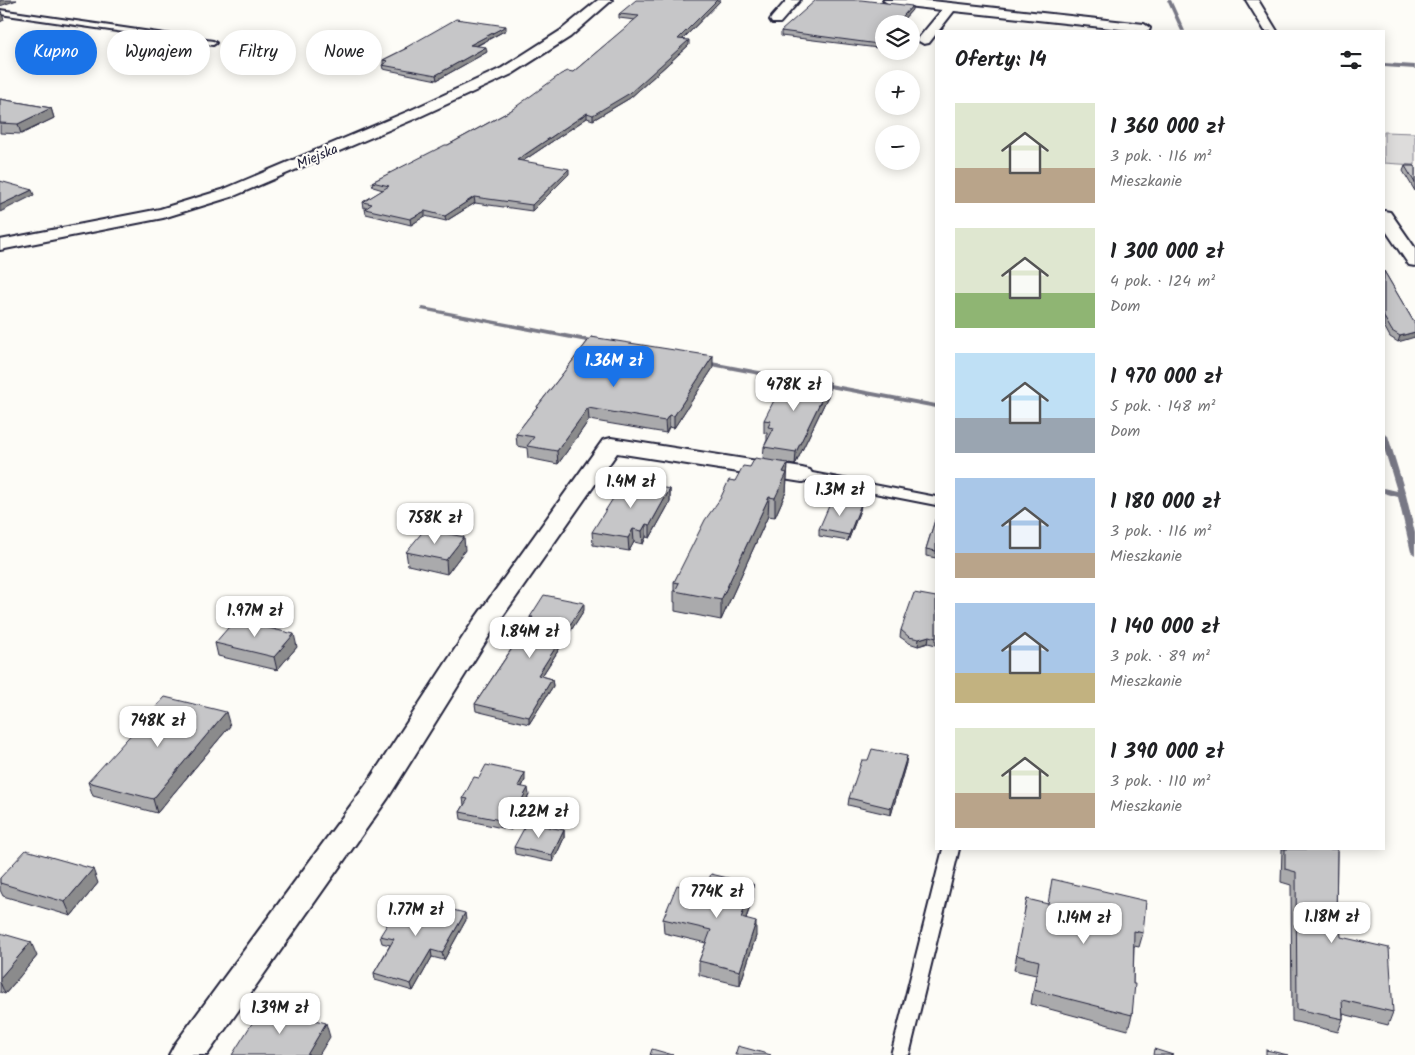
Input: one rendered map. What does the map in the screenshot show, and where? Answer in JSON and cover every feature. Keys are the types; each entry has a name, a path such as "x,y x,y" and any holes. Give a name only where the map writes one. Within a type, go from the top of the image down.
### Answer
{"street":[{"name":"Miejska","path":"0,246 163,213 228,193 422,111 507,71 574,28 606,0"},
{"path":"776,20 794,0"},
{"path":"889,0 1101,28 1144,28"},
{"path":"1252,0 1270,30"},
{"path":"924,40 951,7"},
{"path":"1385,217 1413,258"},
{"path":"187,1055 378,790 483,626 611,445 802,475"}],"lane":[{"path":"0,12 213,43"},
{"path":"802,475 935,501"},
{"path":"900,1055 951,850"}],"shaded area":[{"path":"1385,132 1415,133 1415,165 1385,163"}],"building":[{"path":"636,0 717,0 678,39 689,40 630,93 593,115 587,113 517,160 569,169 532,205 474,197 445,216 425,211 410,219 365,209 372,204 363,202 389,186 372,182 448,145 510,111 561,74 568,71 573,72 639,16 619,14"},
{"path":"816,0 861,0 912,6 904,15 875,15 875,44 781,31"},
{"path":"456,19 506,26 470,45 486,47 436,75 382,65 388,61 383,60 407,48 405,48"},
{"path":"0,99 51,108 18,124 0,123"},
{"path":"1405,166 1415,166 1415,183"},
{"path":"0,181 32,190 0,205"},
{"path":"1385,273 1415,324 1415,332 1400,336 1392,331 1385,319"},
{"path":"591,337 713,356 674,416 669,415 665,421 588,408 557,451 527,446 534,437 516,434"},
{"path":"787,375 830,382 796,452 764,447 774,428 768,427 771,421 764,420"},
{"path":"755,458 788,463 783,472 787,473 775,498 769,497 721,600 675,591 679,583 674,582 705,520 720,499 729,480 735,481 743,466 750,467"},
{"path":"624,481 670,489 650,525 646,524 642,531 633,529 628,538 592,532"},
{"path":"832,499 861,504 849,535 819,529"},
{"path":"935,520 935,551 926,549"},
{"path":"425,529 464,537 446,560 406,552"},
{"path":"914,593 935,597 935,638 929,636 919,639 909,637 901,630"},
{"path":"544,595 584,603 538,675 552,679 529,717 475,704 533,617 530,617"},
{"path":"235,620 294,634 274,657 215,643"},
{"path":"165,697 226,712 153,799 88,782"},
{"path":"872,749 907,756 891,808 849,798 862,760 868,760"},
{"path":"486,765 525,773 518,786 528,788 510,822 460,812 468,799 463,798 474,777 479,778"},
{"path":"527,823 564,830 552,855 514,847"},
{"path":"26,850 93,869 65,902 0,883 0,878"},
{"path":"1285,850 1337,850 1336,923 1340,924 1341,937 1389,948 1393,1012 1342,1000 1343,1019 1297,1009 1296,872 1285,869"},
{"path":"711,874 753,884 741,918 756,922 740,971 699,961 711,930 663,919 677,885 704,892"},
{"path":"1052,879 1146,901 1143,933 1134,931 1133,984 1135,984 1132,1015 1034,990 1039,961 1016,955 1027,899 1048,904"},
{"path":"405,896 423,902 433,898 442,901 445,908 465,913 442,953 431,950 411,984 374,973 394,939 380,936"},
{"path":"0,933 31,942 0,978"},
{"path":"263,1006 326,1023 307,1055 232,1055"},
{"path":"738,1046 771,1055 735,1055"},
{"path":"652,1049 673,1055 650,1055"},
{"path":"1154,1049 1173,1055 1153,1055"},
{"path":"1266,1050 1288,1055 1266,1055"}],"waterway":[{"path":"1169,0 1183,30"},
{"path":"1385,65 1415,67"},
{"path":"423,309 597,342"},
{"path":"701,362 796,380"},
{"path":"819,384 935,406"},
{"path":"1385,439 1402,495"},
{"path":"1385,491 1402,495"},
{"path":"1402,495 1415,552"}]}
